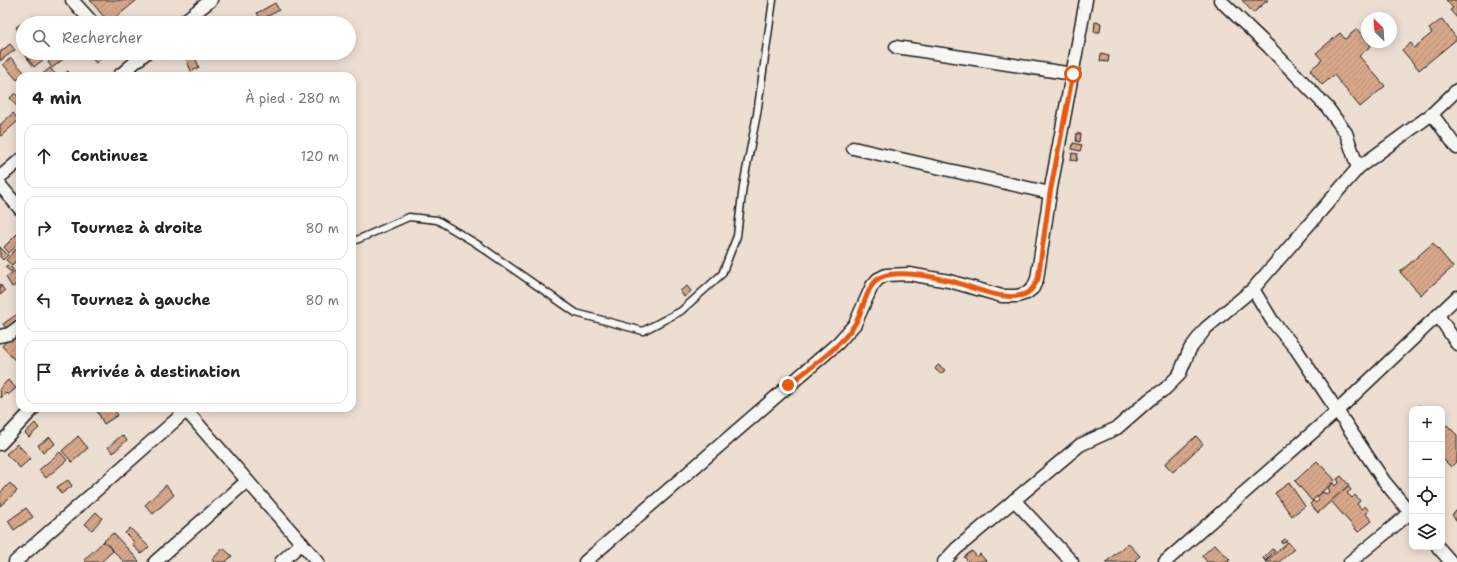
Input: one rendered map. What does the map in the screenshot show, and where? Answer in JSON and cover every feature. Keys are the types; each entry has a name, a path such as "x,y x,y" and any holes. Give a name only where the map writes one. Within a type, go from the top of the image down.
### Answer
{"street":[{"path":"72,0 87,16"},
{"path":"191,16 211,0"},
{"path":"585,562 838,343 855,324 869,290 878,279 886,275 909,274 949,281 1002,296 1017,296 1027,293 1033,288 1038,279 1050,193 1086,0"},
{"path":"1220,0 1269,47 1327,107 1346,133 1358,168"},
{"path":"896,46 1073,74"},
{"path":"124,72 138,60"},
{"path":"944,562 956,548 1080,446 1117,428 1150,399 1165,389 1179,375 1190,349 1206,328 1253,289 1358,168 1432,114 1457,90"},
{"path":"1432,114 1457,148"},
{"path":"854,148 1050,193"},
{"path":"0,177 16,163"},
{"path":"0,185 16,204"},
{"path":"1253,289 1273,322 1296,349 1384,481 1409,512"},
{"path":"1165,562 1338,411 1457,297"},
{"path":"1438,315 1457,344"},
{"path":"0,336 9,334 16,329"},
{"path":"0,444 30,412"},
{"path":"15,562 183,412"},
{"path":"187,412 318,562"},
{"path":"155,562 247,481"},
{"path":"1014,500 1072,562"},
{"path":"1350,562 1409,516"},
{"path":"281,562 302,544"},
{"path":"1441,550 1451,562"}],"lane":[{"path":"356,240 409,217 437,220 477,244 576,313 643,331 681,311 722,274 737,236 743,186 757,114 773,0"}],"building":[{"path":"90,0 137,0 118,16 103,16"},
{"path":"1242,0 1268,0 1253,13"},
{"path":"1446,0 1457,0 1457,18 1450,10 1453,8"},
{"path":"275,3 279,10 268,16 259,16 257,13"},
{"path":"1442,19 1457,39 1419,70 1402,50 1411,43 1414,48 1432,33 1429,29"},
{"path":"1095,22 1101,23 1100,32 1094,32"},
{"path":"1357,29 1361,34 1361,48 1369,48 1359,56 1385,86 1360,107 1334,75 1322,85 1310,70 1322,60 1316,53 1340,33 1345,39"},
{"path":"10,44 15,50 0,61 0,52"},
{"path":"1101,54 1109,56 1108,62 1100,61"},
{"path":"11,58 24,72 16,72 16,79 3,64"},
{"path":"29,60 43,60 34,67"},
{"path":"51,60 62,60 52,68 48,62"},
{"path":"187,60 196,60 199,68 191,71"},
{"path":"50,68 54,72 45,72"},
{"path":"15,93 16,105 10,98"},
{"path":"13,113 16,116 16,123 0,137 0,125"},
{"path":"1077,133 1081,134 1080,142 1076,141"},
{"path":"1073,143 1082,145 1080,151 1072,149"},
{"path":"1072,153 1078,154 1077,161 1071,160"},
{"path":"16,235 16,246 9,253 4,247"},
{"path":"1433,243 1453,267 1421,295 1400,272"},
{"path":"0,247 8,255 3,260 0,257"},
{"path":"16,249 16,261 12,265 6,260"},
{"path":"7,265 13,269 11,272 5,267"},
{"path":"16,270 16,285 12,287 6,277"},
{"path":"0,284 5,291 0,295"},
{"path":"687,286 691,291 684,297 680,291"},
{"path":"16,315 16,326 8,331 3,324"},
{"path":"13,335 16,338 16,362 2,346"},
{"path":"938,365 945,370 941,374 935,369"},
{"path":"8,380 16,388 8,395 6,393 1,398 0,388"},
{"path":"98,412 116,412 118,415 104,424"},
{"path":"35,423 39,428 29,437 25,433"},
{"path":"1447,425 1457,435 1457,461 1451,467 1445,461 1445,427"},
{"path":"122,435 127,440 113,453 108,447"},
{"path":"78,436 88,448 72,462 62,451"},
{"path":"1196,436 1203,444 1173,472 1165,464"},
{"path":"50,437 55,444 43,452 38,445"},
{"path":"17,444 31,458 20,468 6,454"},
{"path":"60,452 67,460 46,478 39,470"},
{"path":"1317,461 1335,480 1312,501 1295,481"},
{"path":"1341,476 1349,485 1318,513 1310,504 1313,501 1316,503 1319,500 1317,497 1323,492 1326,494 1330,491 1328,488 1333,483 1335,486 1339,482 1337,479"},
{"path":"68,480 72,486 61,494 57,487"},
{"path":"10,483 17,491 0,506 0,493"},
{"path":"1289,483 1305,506 1292,516 1275,493"},
{"path":"166,485 174,495 153,514 145,505"},
{"path":"1348,486 1351,490 1347,493 1352,498 1355,495 1360,501 1357,504 1361,509 1365,506 1369,511 1366,514 1372,521 1358,532 1331,501"},
{"path":"26,508 33,517 14,530 8,521"},
{"path":"1457,510 1457,521 1452,515"},
{"path":"96,512 102,518 92,530 85,524"},
{"path":"130,528 149,547 141,554 132,544 134,542 125,533"},
{"path":"113,533 139,561 138,562 124,562 104,541"},
{"path":"1285,539 1287,541 1282,544 1281,542"},
{"path":"104,541 113,551 101,562 86,562 84,560"},
{"path":"1288,542 1294,549 1279,562 1265,562"},
{"path":"1128,543 1140,556 1135,560 1137,562 1106,562"},
{"path":"1215,544 1230,560 1228,562 1207,562 1202,556"},
{"path":"223,548 232,556 226,562 214,562 212,560"},
{"path":"1272,549 1275,551 1265,561 1263,558"},
{"path":"972,551 977,557 980,554 986,561 969,562 964,557"}],"route":[{"path":"788,385 815,364 838,343 855,324 872,286 878,279 886,275 909,274 949,281 1002,296 1017,296 1027,293 1033,288 1038,279 1050,193 1073,74"}]}
